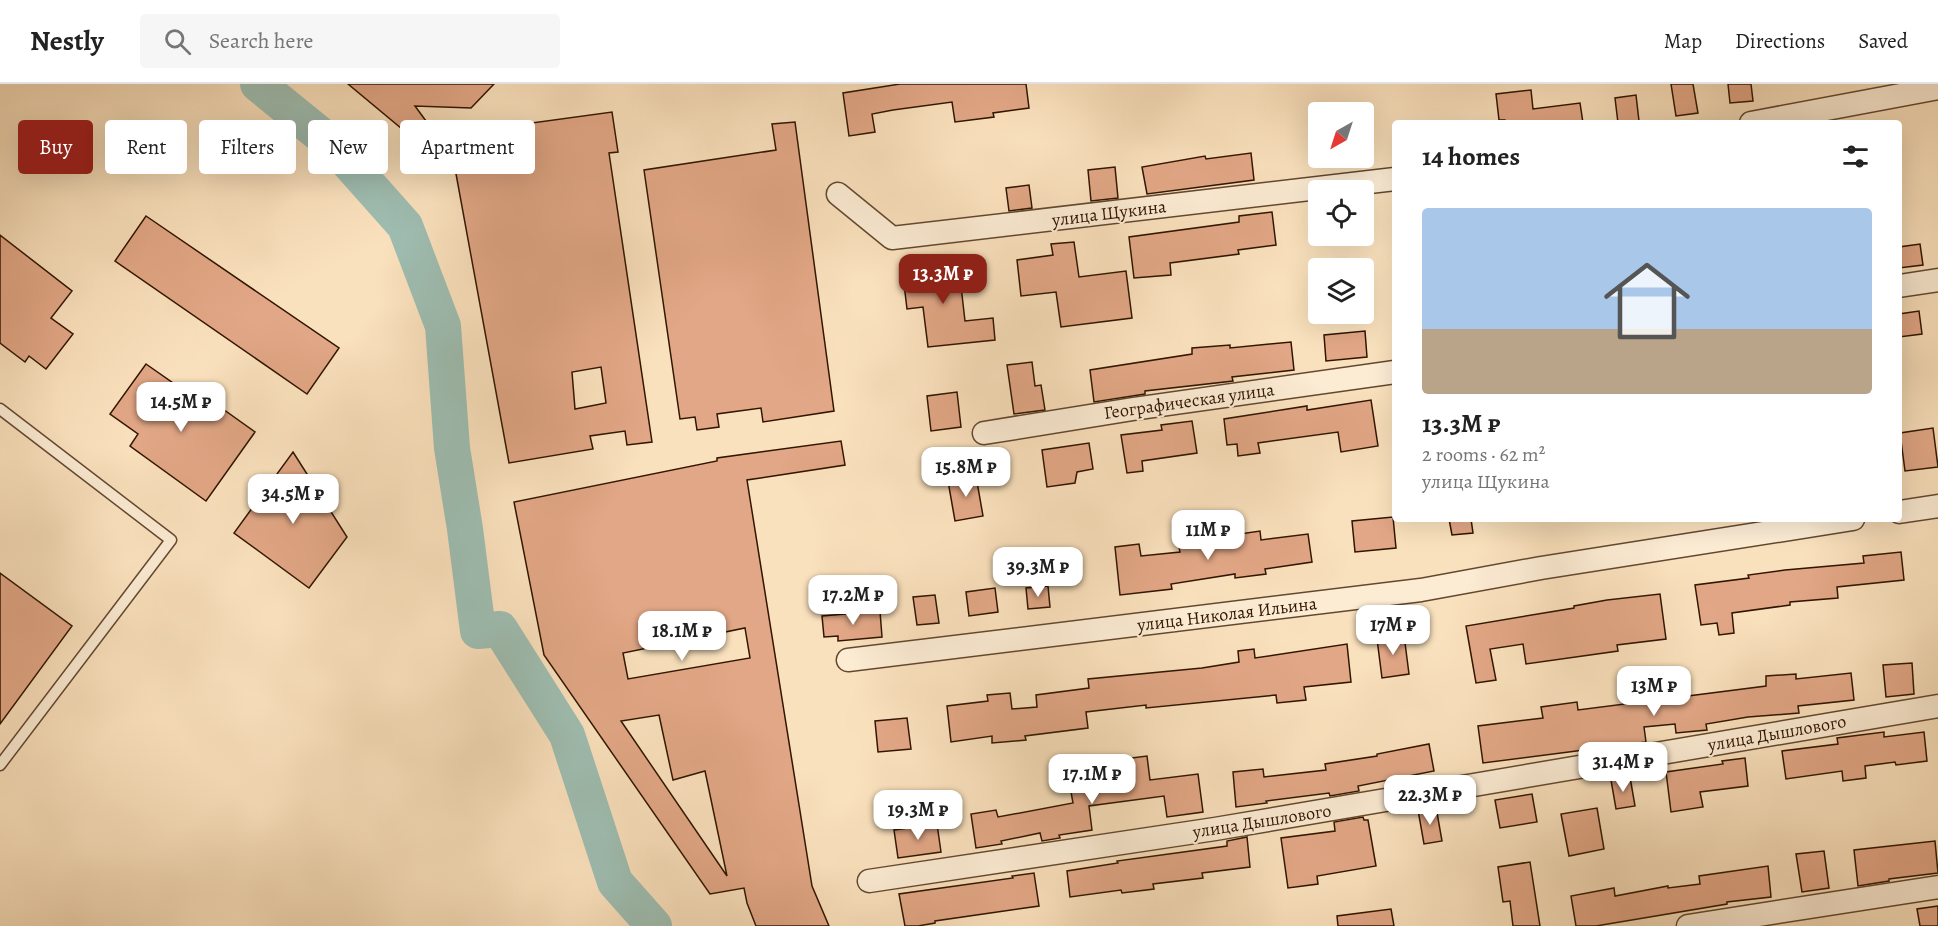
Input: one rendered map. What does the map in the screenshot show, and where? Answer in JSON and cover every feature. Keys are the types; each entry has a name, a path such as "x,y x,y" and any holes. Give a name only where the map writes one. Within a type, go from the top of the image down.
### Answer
{"street":[{"path":"1767,120 1938,88"},
{"name":"улица Щукина","path":"838,194 892,238 1392,179"},
{"path":"1902,286 1938,280"},
{"name":"Географическая улица","path":"984,433 1133,409 1392,372"},
{"path":"1902,512 1938,506"},
{"name":"улица Николая Ильина","path":"848,660 1421,590 1541,568 1834,522"},
{"name":"улица Дышлового","path":"869,881 1215,829 1938,706"},
{"path":"1688,926 1938,887"}],"lane":[{"path":"0,410 171,540 0,765"}],"building":[{"path":"348,84 494,84 471,108 415,106 425,120 400,120 400,127"},
{"path":"900,84 1026,84 1029,108 993,113 994,117 955,122 952,102 893,110 872,114 875,132 849,136 843,93"},
{"path":"1671,84 1693,84 1698,113 1676,116"},
{"path":"1728,84 1751,84 1753,101 1730,103"},
{"path":"1531,90 1533,109 1580,103 1583,120 1499,120 1496,94"},
{"path":"1636,95 1639,120 1618,120 1615,98"},
{"path":"612,112 618,152 609,153 652,442 627,445 625,431 590,436 593,449 509,463 456,174 535,174 535,123","holes":["601,367 606,403 575,409 572,372"]},
{"path":"795,122 834,411 763,422 761,408 717,414 719,427 697,430 695,417 680,419 644,170 776,150 772,124"},
{"path":"1251,153 1254,180 1147,194 1142,167 1205,156 1206,159"},
{"path":"1115,167 1118,198 1091,201 1088,170"},
{"path":"1029,185 1032,208 1009,211 1006,188"},
{"path":"1272,212 1276,245 1238,250 1239,254 1170,263 1171,275 1134,278 1129,237 1239,222 1239,216"},
{"path":"146,216 339,348 307,394 115,261"},
{"path":"0,235 72,291 51,318 73,334 46,369 29,356 25,362 0,343"},
{"path":"1074,242 1079,277 1126,271 1132,318 1061,327 1056,292 1021,296 1017,260 1053,255 1051,244"},
{"path":"1920,244 1923,265 1902,268 1902,247"},
{"path":"958,260 965,321 993,318 995,340 928,347 923,307 907,309 902,267"},
{"path":"1919,311 1922,334 1902,337 1902,314"},
{"path":"1365,331 1367,357 1326,361 1324,335"},
{"path":"1291,342 1294,370 1232,377 1233,381 1145,391 1145,394 1094,402 1090,370 1192,354 1192,348 1230,345 1230,348"},
{"path":"1032,362 1035,386 1041,385 1045,410 1014,414 1007,365"},
{"path":"146,364 173,383 174,394 197,410 206,397 255,432 206,501 130,446 138,434 110,414"},
{"path":"957,392 961,427 931,431 927,396"},
{"path":"1371,400 1378,446 1341,452 1338,432 1258,443 1260,453 1238,456 1237,444 1227,445 1224,419 1307,406 1307,410"},
{"path":"1192,421 1197,453 1142,461 1143,471 1127,473 1121,435 1162,430 1161,425"},
{"path":"1933,428 1938,467 1905,471 1902,433"},
{"path":"841,441 845,465 747,480 812,886 829,926 756,926 744,888 710,894 544,655 514,502 717,461 717,458","holes":["745,628 750,658 628,679 623,653","659,715 673,780 705,771 727,876 621,721"]},
{"path":"1089,443 1093,469 1077,472 1075,483 1047,487 1042,450"},
{"path":"293,452 347,537 309,588 234,533"},
{"path":"976,476 983,516 955,521 948,481"},
{"path":"1392,517 1396,548 1355,552 1352,521"},
{"path":"1450,522 1471,522 1473,533 1452,535"},
{"path":"1260,531 1261,540 1308,534 1312,562 1265,569 1266,574 1235,578 1235,574 1171,584 1172,589 1120,595 1115,547 1139,544 1141,556 1180,552 1178,543"},
{"path":"1901,552 1904,580 1837,587 1838,598 1790,602 1790,605 1732,613 1734,633 1719,635 1717,623 1701,625 1695,585 1749,578 1748,575 1785,570 1864,563 1863,556"},
{"path":"0,573 72,626 0,724"},
{"path":"1048,586 1050,607 1028,609 1026,588"},
{"path":"995,588 998,612 969,616 966,592"},
{"path":"1660,594 1666,639 1617,645 1618,651 1526,664 1523,644 1490,649 1496,680 1476,683 1466,626 1574,608 1574,606 1607,600"},
{"path":"935,595 939,623 917,625 913,597"},
{"path":"880,611 882,637 838,641 838,636 824,637 822,616"},
{"path":"1404,635 1409,674 1382,678 1377,639"},
{"path":"1347,644 1351,682 1304,687 1306,700 1277,703 1276,695 1086,712 1088,728 1025,736 1026,740 992,743 992,736 951,742 947,706 988,701 987,695 1010,693 1012,709 1037,707 1036,695 1089,688 1088,679 1202,668 1239,662 1238,651 1254,649 1255,658"},
{"path":"1912,663 1914,694 1886,697 1883,665"},
{"path":"1851,673 1854,700 1798,706 1799,713 1748,717 1706,724 1707,730 1676,733 1675,724 1644,727 1646,742 1483,763 1478,726 1543,718 1541,707 1577,702 1578,710 1766,686 1766,676 1796,674 1796,679"},
{"path":"907,718 911,749 878,752 875,721"},
{"path":"1884,732 1884,737 1924,732 1927,761 1865,766 1866,778 1843,781 1842,771 1786,779 1782,751 1838,744 1837,738"},
{"path":"1429,744 1434,771 1358,786 1359,791 1330,796 1329,793 1266,801 1267,803 1236,807 1233,772 1263,769 1264,777 1326,770 1325,764 1377,756 1377,754"},
{"path":"1147,756 1150,780 1198,774 1203,812 1167,817 1164,796 1089,806 1092,830 1059,835 1060,838 1042,841 1040,833 1001,841 1002,844 976,848 971,814 996,810 998,817 1073,803 1071,792 1111,786 1108,761"},
{"path":"1745,758 1748,786 1700,792 1703,807 1671,812 1666,772 1723,764 1722,761"},
{"path":"1630,777 1635,806 1616,809 1611,780"},
{"path":"1532,794 1537,822 1500,828 1495,800"},
{"path":"1436,807 1442,841 1424,844 1418,810"},
{"path":"1597,808 1604,849 1569,856 1561,814"},
{"path":"1363,817 1364,820 1368,820 1376,866 1317,876 1318,884 1288,888 1281,838 1335,831 1334,822"},
{"path":"937,824 941,852 898,858 894,830"},
{"path":"1247,837 1250,867 1202,873 1203,878 1153,884 1154,889 1122,893 1121,890 1070,897 1067,871 1118,863 1117,861 1227,846 1227,841"},
{"path":"1935,841 1938,873 1889,879 1889,881 1858,886 1854,850"},
{"path":"1824,851 1829,888 1802,892 1796,854"},
{"path":"1530,862 1540,926 1513,926 1510,901 1503,902 1498,867"},
{"path":"1768,866 1771,897 1727,902 1727,904 1596,926 1576,926 1571,896 1614,888 1615,896 1668,886 1668,888 1700,884 1699,876"},
{"path":"1034,873 1039,906 935,921 935,923 918,926 905,926 899,894"},
{"path":"1938,906 1938,926 1920,926 1917,909"},
{"path":"1391,909 1394,926 1338,926 1337,916"}],"waterway":[{"path":"258,84 333,145 405,226 443,326 452,448 478,631 500,629 567,735 615,882 654,926"}]}
